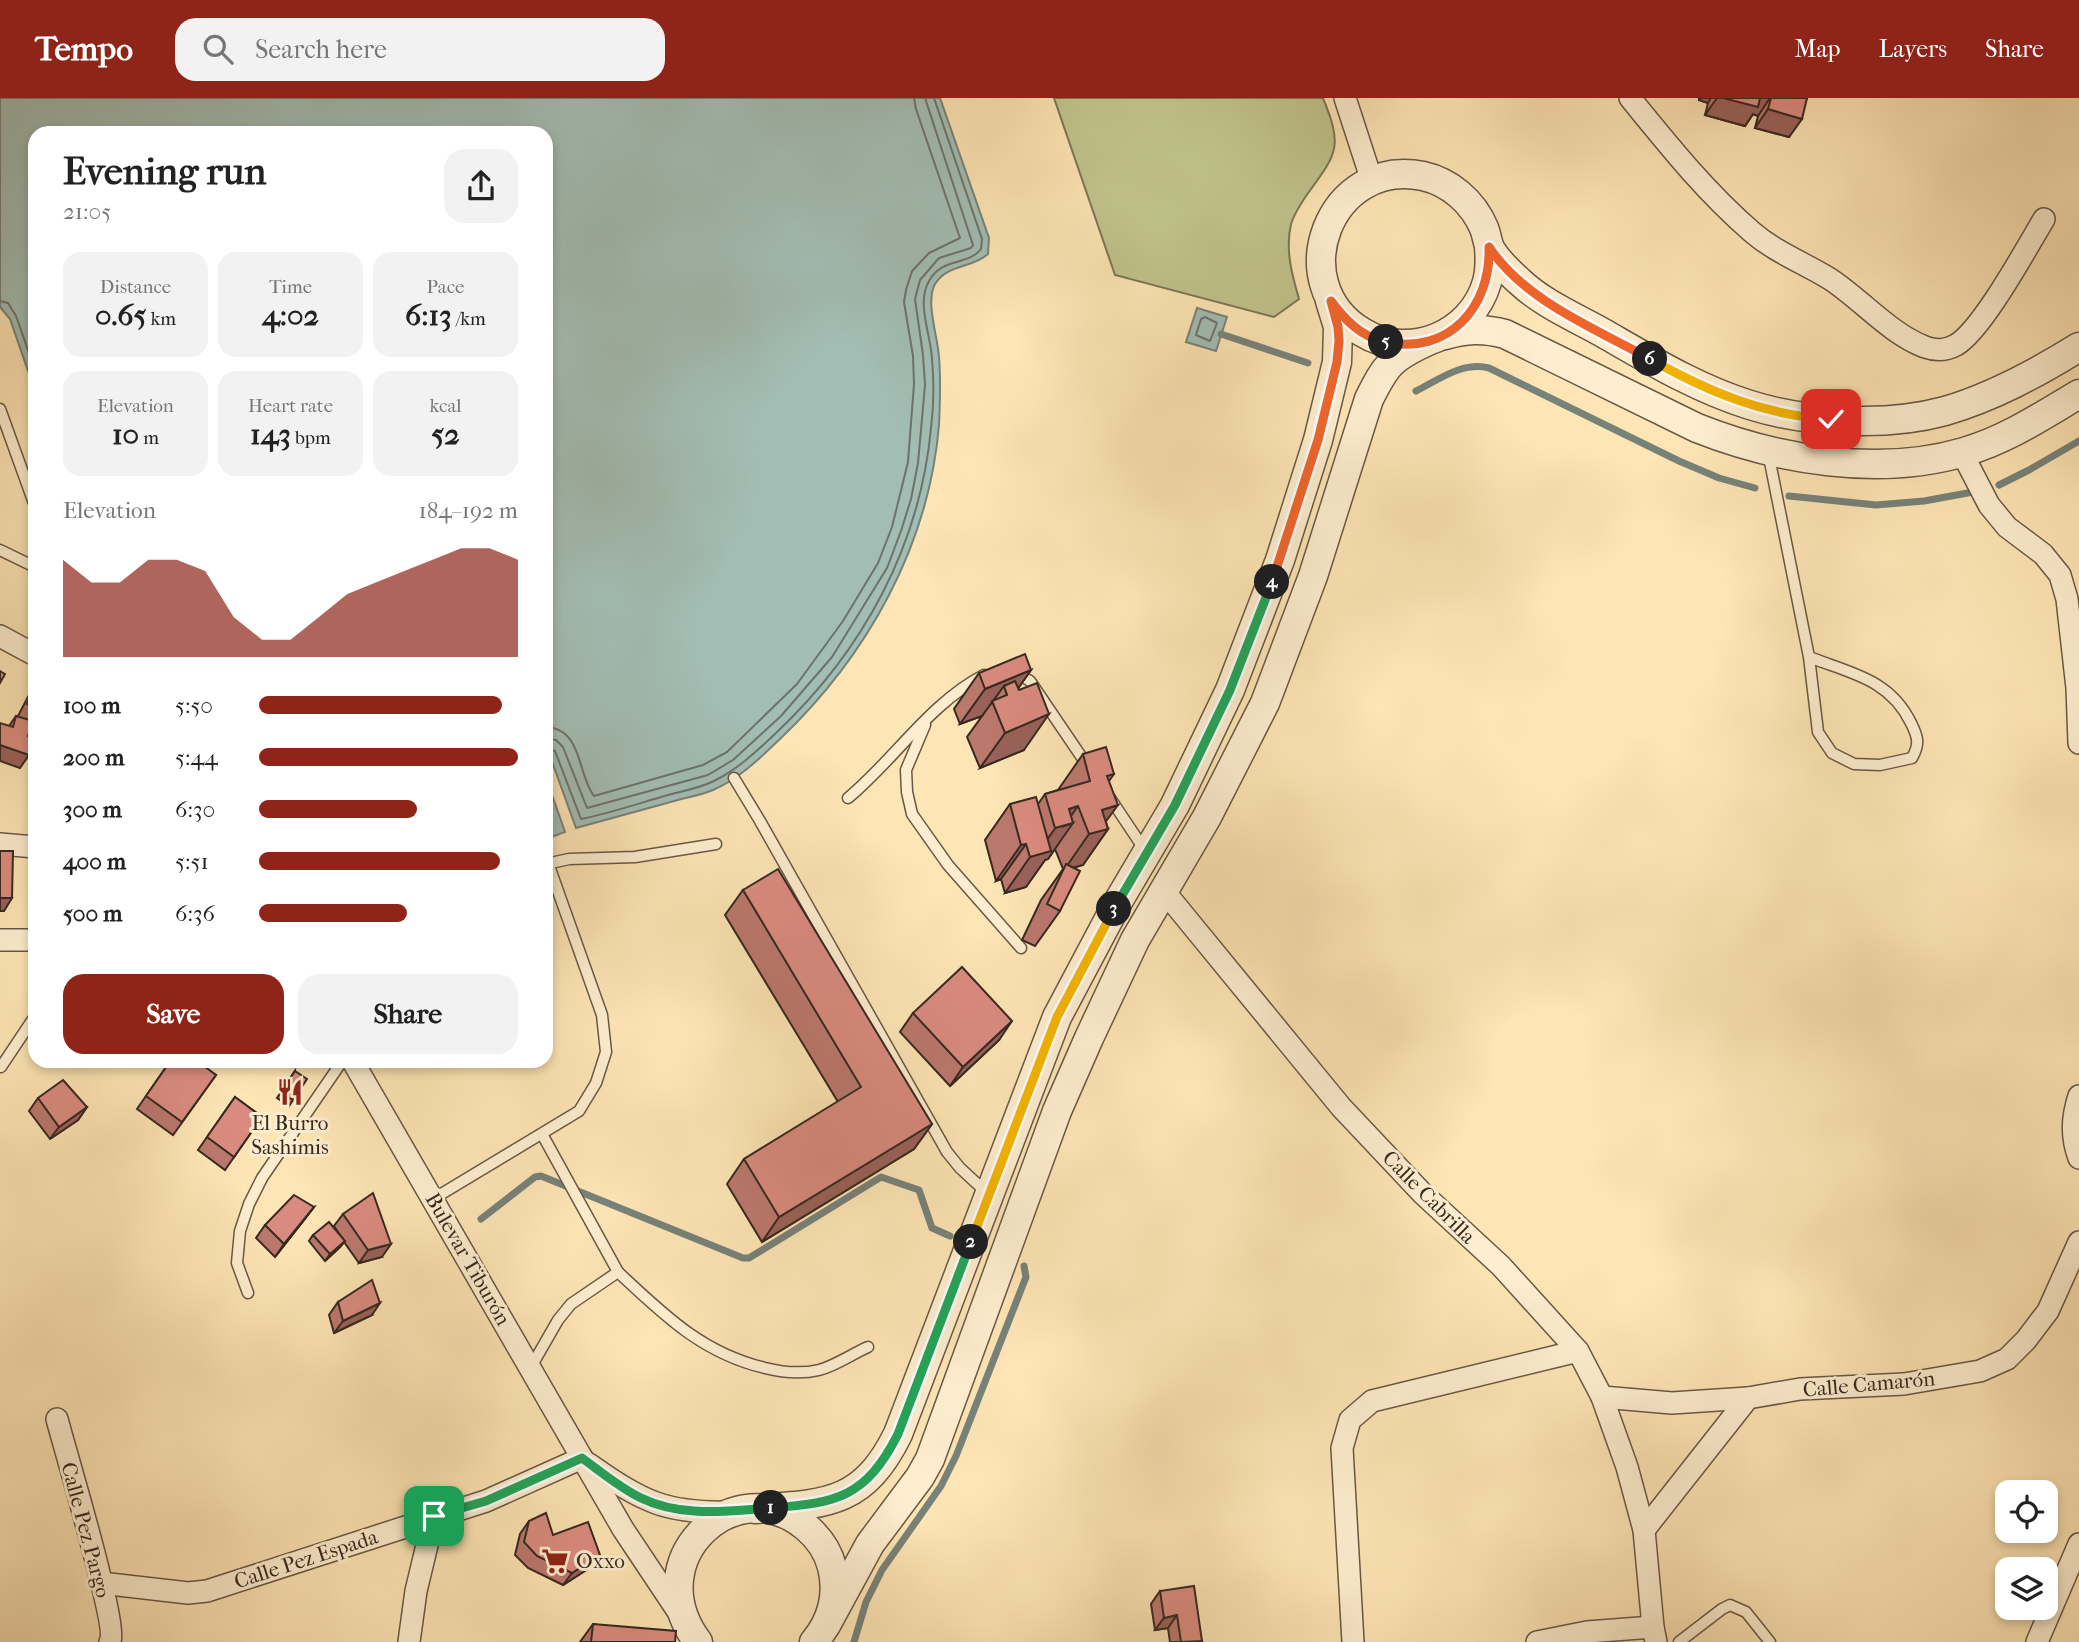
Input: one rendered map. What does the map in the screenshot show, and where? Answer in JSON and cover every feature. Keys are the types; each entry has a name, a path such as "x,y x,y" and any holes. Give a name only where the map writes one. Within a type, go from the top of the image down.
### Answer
{"street":[{"path":"1345,98 1372,181"},
{"path":"1630,98 1694,177 1754,234 1830,279 1899,333 1938,351 1955,346 1974,331 2044,219"},
{"path":"692,1632 678,1592 682,1562 689,1547 704,1530 723,1516 746,1510 832,1500 858,1488 884,1461 898,1434 1057,1017 1113,910 1175,805 1230,690 1280,560 1318,440 1337,362 1338,327 1321,271 1320,255 1325,232 1335,210 1346,198 1372,181 1405,174 1439,181 1467,201 1481,222 1489,247 1488,273 1480,299 1458,326 1399,354 1382,373 1369,399 1313,576 1265,703 1207,817 1135,940 1089,1038 1058,1111 930,1459 870,1544 820,1634"},
{"path":"1489,247 1510,272 1534,294 1684,378 1748,405 1807,418 1861,422 1942,411 2011,385 2079,347"},
{"path":"1331,301 1351,325 1378,340 1402,344 1472,329 1505,334 1697,428 1768,452 1796,458 1865,463 1916,460 1962,453 2004,437 2079,394"},
{"path":"1962,453 1989,505 2007,527 2043,554 2060,575 2070,624 2077,688 2079,743"},
{"path":"0,636 28,651"},
{"path":"0,844 28,846"},
{"name":"Calle Cabrilla","path":"1164,891 1341,1107 1423,1194 1501,1266 1578,1351 1602,1397 1627,1466 1644,1530 1655,1634"},
{"path":"0,940 28,940"},
{"name":"Bulevar Tiburón","path":"357,1068 623,1529 692,1632"},
{"path":"2079,1096 2072,1120 2074,1144 2079,1158"},
{"name":"Calle Camarón","path":"1602,1397 1672,1403 1748,1398 1800,1389 1904,1384 1980,1371 2007,1359 2026,1340 2048,1311 2079,1242"},
{"path":"1353,1642 1342,1448 1350,1420 1372,1401 1578,1351"},
{"path":"1644,1530 1748,1398"},
{"name":"Calle Pez Pargo","path":"57,1419 101,1583 112,1633 110,1642"},
{"name":"Bulevar Tiburón","path":"582,1458 617,1485 643,1500 693,1512 746,1510"},
{"name":"Calle Pez Espada","path":"101,1583 188,1593 207,1591 486,1501 582,1458"},
{"path":"746,1510 767,1510 791,1517 820,1541 831,1564 835,1588 831,1614 820,1634"},
{"path":"409,1642 416,1591 434,1516"},
{"path":"2037,1642 2079,1544"},
{"path":"1537,1642 1587,1632 1655,1634"}],"lane":[{"path":"0,409 28,487"},
{"path":"1768,452 1809,657 1818,732 1832,753 1854,764 1880,765 1912,758 1917,749 1918,738 1906,713 1893,695 1877,683 1809,657"},
{"path":"0,550 28,564"},
{"path":"848,798 947,700 982,676 999,670 1012,670 1030,681 1093,773"},
{"path":"928,720 906,770 912,814 948,865 1021,948"},
{"path":"734,778 947,1152 960,1168 989,1194"},
{"path":"1100,785 1148,854"},
{"path":"553,863 569,859 635,857 716,844"},
{"path":"433,1199 579,1111 596,1083 606,1052 602,1016 553,881"},
{"path":"1,1067 28,1026"},
{"path":"248,1293 237,1263 240,1231 248,1204 262,1178 338,1068"},
{"path":"542,1135 618,1272 670,1320 707,1347 742,1363 782,1372 819,1370 868,1347"},
{"path":"531,1367 558,1320 571,1304 618,1272"},
{"path":"1679,1642 1722,1608 1730,1605 1746,1612 1770,1642"}],"green space":[{"path":"1054,98 1323,98 1333,129 1334,150 1295,213 1289,234 1290,262 1299,299 1274,317 1115,275"}],"water":[{"path":"0,98 940,98 989,238 988,254 946,273 932,291 940,383 939,425 933,470 907,556 866,635 811,707 749,768 732,780 702,794 576,828 553,764 553,126 28,126 28,371 10,319 0,307"},
{"path":"1197,308 1227,317 1216,351 1186,342"},
{"path":"553,798 565,832 553,836"}],"building":[{"path":"1723,98 1760,98 1758,107"},
{"path":"1771,98 1807,98 1802,119 1768,109"},
{"path":"1025,654 1031,670 985,689 979,673"},
{"path":"1015,681 1019,690 1037,683 1049,714 1005,733 992,701 1007,695 1004,686"},
{"path":"16,716 28,720 28,755 0,745 0,723 13,727"},
{"path":"1106,747 1114,774 1107,776 1118,805 1102,810 1108,829 1089,834 1078,806 1069,809 1073,823 1055,828 1045,794 1090,781 1083,754"},
{"path":"1036,797 1051,851 1030,857 1026,844 1021,845 1010,804"},
{"path":"0,851 13,851 12,898 0,898"},
{"path":"1066,864 1080,871 1060,911 1047,904"},
{"path":"778,869 932,1124 779,1217 744,1159 861,1087 743,890"},
{"path":"962,967 1012,1021 963,1067 913,1013"},
{"path":"165,1068 207,1068 216,1075 182,1122 146,1096"},
{"name":"El Burro Sashimis","path":"295,1071 307,1079 293,1100 281,1092"},
{"path":"63,1080 87,1107 59,1127 38,1098"},
{"path":"235,1097 262,1117 234,1157 207,1137"},
{"path":"373,1193 391,1244 368,1250 343,1214"},
{"path":"294,1195 314,1207 284,1244 265,1225"},
{"path":"329,1222 345,1241 330,1254 313,1235"},
{"path":"372,1280 380,1303 343,1321 338,1302"},
{"path":"546,1513 553,1535 588,1522 600,1555 572,1573 537,1556 524,1542 529,1521"},
{"path":"1194,1586 1202,1641 1181,1642 1177,1615 1164,1618 1160,1591"},
{"path":"593,1624 676,1631 675,1642 591,1642"}],"waterway":[{"path":"1221,334 1308,363"},
{"path":"1416,391 1460,369 1489,368 1679,461 1719,478 1755,488"},
{"path":"1999,485 2079,441"},
{"path":"1789,496 1876,505 1924,501 1973,492"},
{"path":"481,1219 535,1177 541,1176 743,1258 749,1258 881,1177 919,1190 932,1228 950,1236"},
{"path":"854,1642 866,1602 882,1570 941,1486 956,1456 1026,1277 1024,1266"}],"place":[{"name":"El Burro Sashimis","path":"290,1092"},
{"name":"Oxxo","path":"555,1561"}],"route":[{"path":"434,1516 486,1501 582,1458 617,1485 643,1500 701,1513 803,1505 832,1500 858,1488 884,1461 898,1434 1057,1017 1119,900 1175,805 1230,690 1280,560 1318,440 1337,362 1339,341 1331,301 1340,314 1364,334 1394,344 1426,342 1458,326 1480,299 1490,265 1489,247 1510,272 1534,294 1684,378 1748,405 1773,412 1831,419"}]}
